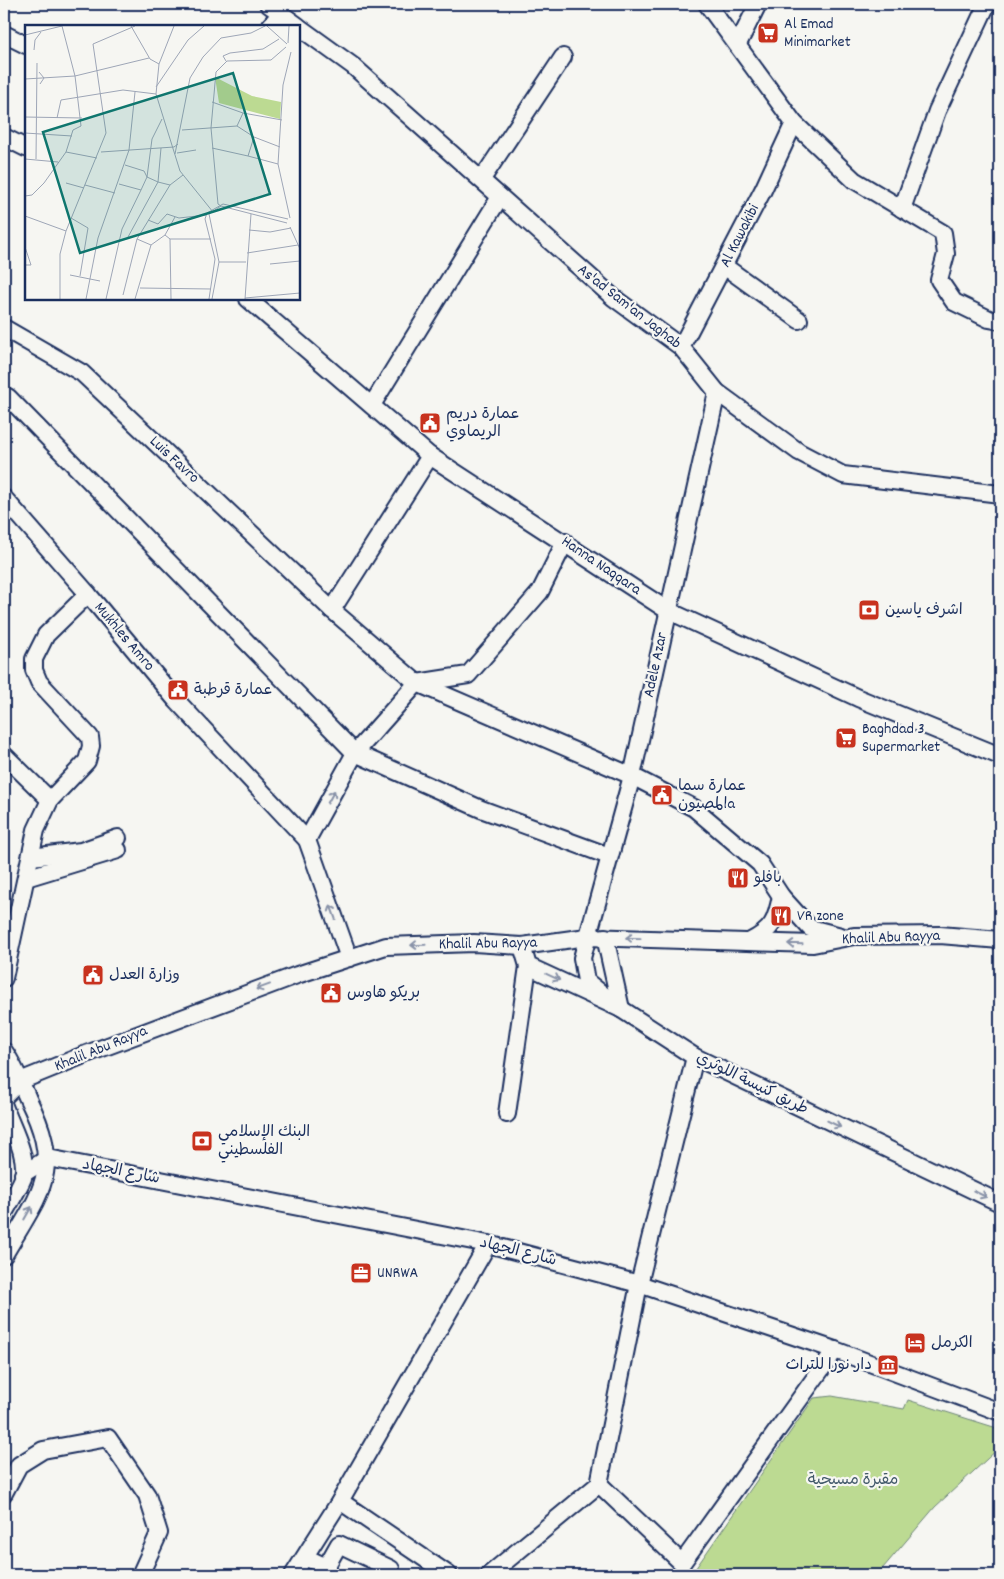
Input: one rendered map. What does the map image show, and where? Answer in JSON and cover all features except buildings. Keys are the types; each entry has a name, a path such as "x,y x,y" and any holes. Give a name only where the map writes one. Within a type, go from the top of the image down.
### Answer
{"street":[{"path":"707,4 794,123 854,180 943,233 946,254 939,280 954,302 989,319 1000,320"},
{"path":"738,44 758,4"},
{"path":"902,208 937,111 987,4"},
{"name":"As'ad Sam'an Jaghab","path":"273,15 294,25"},
{"name":"As'ad Sam'an Jaghab","path":"300,28 353,66 614,298 681,347 717,392 799,452 843,475 1000,494"},
{"path":"4,34 25,44"},
{"path":"482,179 563,57"},
{"name":"Al Kawakibi","path":"681,347 763,190 794,123"},
{"path":"4,137 25,148"},
{"path":"372,405 500,197"},
{"path":"724,266 799,320"},
{"name":"Hanna Naqqara","path":"249,300 430,456 668,610 858,698 1000,756"},
{"name":"Luis Favro","path":"4,328 82,373 332,610 417,683 632,776 694,808 760,864 781,896 810,928 846,938"},
{"name":"Adele Azar","path":"621,1009 586,981 582,958 632,776 717,392"},
{"path":"8,397 355,753 481,809 609,856"},
{"path":"332,610 430,456"},
{"name":"Mukhles Amro","path":"4,498 88,594 176,700 307,840"},
{"path":"349,958 307,840 355,753 417,683 468,675 540,592 565,542"},
{"path":"4,978 36,830 50,800 87,761 91,746 90,737 39,682 34,670 34,659 46,635 88,594"},
{"path":"4,755 50,800"},
{"path":"26,878 118,844 31,857"},
{"path":"748,942 765,934 776,919 781,896"},
{"name":"Khalil Abu Rayya","path":"4,1096 20,1082 206,1008 386,946 474,943 522,946 587,937 813,944 846,938 940,936 1000,940"},
{"path":"604,937 621,1009"},
{"path":"507,1114 528,966 522,946"},
{"name":"طريق كنيسة اللوثري","path":"528,966 621,1009 695,1057 1000,1203"},
{"path":"4,1050 40,1123 48,1158 38,1195 4,1255"},
{"path":"489,1575 599,1484 638,1284 695,1057"},
{"path":"4,1106 22,1154 23,1174 17,1191 4,1213"},
{"path":"23,1174 48,1158"},
{"name":"شارع الجهاد","path":"48,1158 488,1244 638,1284 835,1350 1000,1412"},
{"path":"293,1575 340,1501 488,1244"},
{"path":"599,1484 678,1569 835,1350"},
{"path":"4,1493 19,1465 43,1450 108,1438 146,1495 159,1533 140,1575"},
{"path":"340,1501 449,1575"},
{"path":"305,1556 326,1567 339,1544 391,1569 387,1575"}],"green space":[{"name":"مقبرة مسيحية","path":"832,1396 904,1409 908,1400 1000,1429 1000,1447 935,1507 877,1575 691,1575 814,1398"}],"place":[{"name":"Al Emad Minimarket","path":"768,33"},
{"name":"عمارة دريم الريماوي","path":"430,423"},
{"name":"اشرف ياسين","path":"869,610"},
{"name":"عمارة قرطبة","path":"178,690"},
{"name":"Baghdad 3 Supermarket","path":"846,738"},
{"name":"عمارة سما المصيونa","path":"662,795"},
{"name":"بافلو","path":"738,878"},
{"name":"VR zone","path":"781,916"},
{"name":"وزارة العدل","path":"93,975"},
{"name":"بريكو هاوس","path":"331,993"},
{"name":"البنك الإسلامي الفلسطيني","path":"202,1141"},
{"name":"UNRWA","path":"361,1273"},
{"name":"الكرمل","path":"915,1343"},
{"name":"دار نورا للتراث","path":"888,1365"}]}
